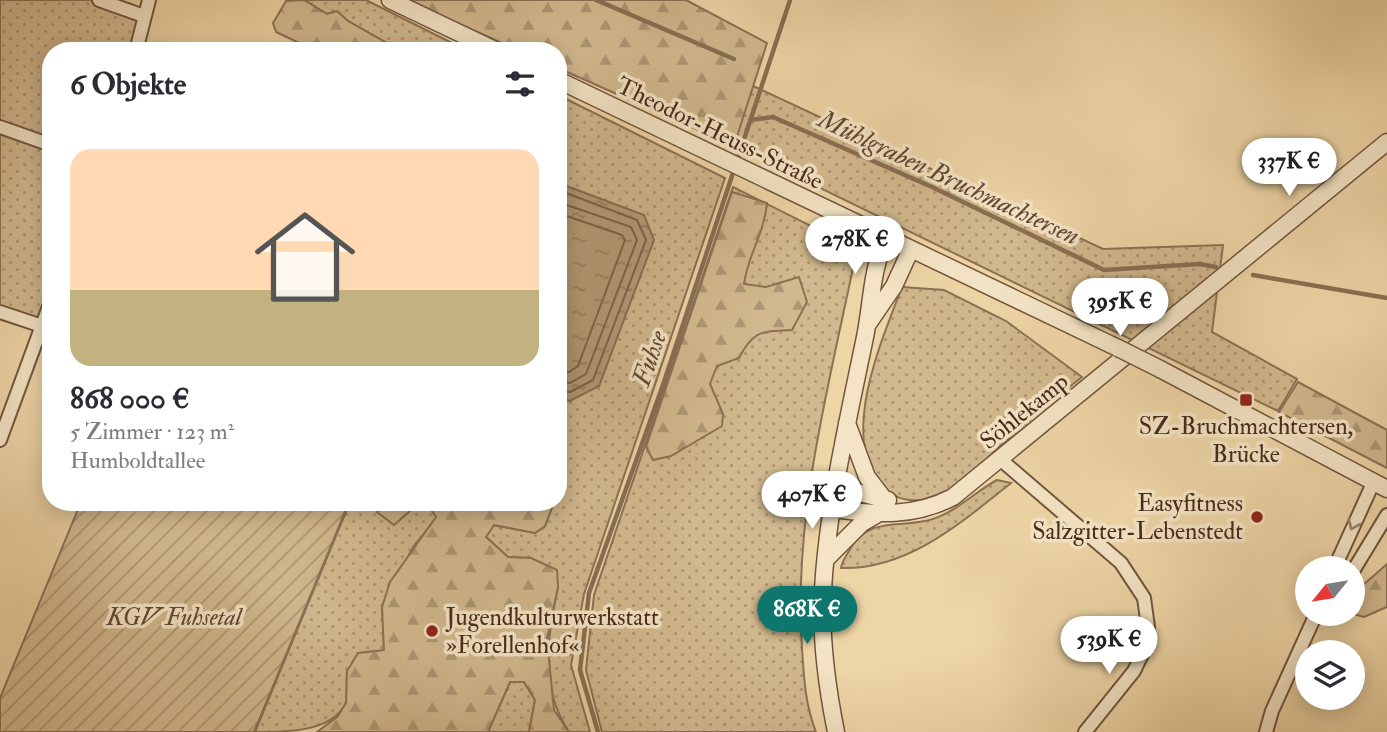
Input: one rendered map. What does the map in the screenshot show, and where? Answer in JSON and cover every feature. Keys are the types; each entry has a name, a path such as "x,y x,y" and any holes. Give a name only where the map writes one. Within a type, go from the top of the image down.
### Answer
{"street":[{"path":"99,0 144,16"},
{"path":"138,42 149,0"},
{"path":"390,0 478,42"},
{"name":"Theodor-Heuss-Straße","path":"567,84 910,251 1118,348 1380,485"},
{"path":"0,127 42,142"},
{"name":"Söhlekamp","path":"834,509 876,515 908,512 931,508 953,497 1387,142"},
{"path":"836,732 822,590 836,487 868,324 875,269 886,239"},
{"path":"868,324 894,286 910,251"},
{"path":"0,312 41,326 0,440"},
{"path":"847,423 867,477 884,499"},
{"path":"1000,459 1121,563 1144,598 1148,627 1145,648 1134,671 1086,732"},
{"path":"1341,556 1380,485"},
{"path":"836,487 884,499 908,512"},
{"path":"1362,556 1387,514"},
{"path":"827,558 862,523 876,515"},
{"path":"1266,732 1272,711 1311,626"},
{"path":"1307,636 1314,626"}],"green space":[{"path":"0,0 99,0 144,16 138,42 42,42 42,326 0,312"},
{"path":"304,0 366,0 450,42 385,42 348,21 337,11 327,14"},
{"path":"304,0 327,14 337,11 348,21 385,42 297,42 276,32 273,23 286,1"},
{"path":"406,0 686,0 767,43 734,146 567,72 567,42 500,42"},
{"path":"751,85 1103,249 1223,245 1212,332 1297,379 1278,411 734,146"},
{"path":"567,99 725,178 584,594 571,665 590,732 569,732 559,715 549,680 549,643 558,587 531,558 508,557 486,537 494,525 535,533 545,526 551,511 567,511 567,400 570,401"},
{"path":"733,187 839,240 853,268 814,457 803,552 803,670 807,701 816,732 602,732 586,670 594,595"},
{"path":"732,192 767,203 763,225 744,284 766,287 799,277 807,302 792,330 760,334 749,342 739,358 717,366 710,384 723,414 722,426 671,456 653,460 646,447"},
{"path":"902,287 944,290 1006,321 1082,377 963,480 947,492 919,500 899,498 888,491 872,471 865,448 863,421 867,392"},
{"path":"1298,382 1387,430 1387,468 1279,412"},
{"path":"997,480 1011,483 933,541 889,561 866,567 841,568 850,549 867,531 887,525 933,519"},
{"name":"KGV Fuhsetal","path":"77,511 345,511 254,732 0,732 0,698"},
{"path":"346,511 379,511 394,525 410,511 433,511 437,517 413,547 382,607 384,650 347,671 346,701 338,714 329,721 306,729 255,732"},
{"path":"378,511 410,511 394,525"},
{"path":"432,511 551,511 545,526 535,533 494,525 486,537 508,557 531,558 557,570 558,587 547,639 554,710 569,732 529,732 535,700 524,682 510,682 488,732 317,732 337,717 346,703 347,671 358,653 384,650 382,607 390,582 436,517"},
{"path":"1387,564 1387,607 1365,617 1365,583"},
{"path":"510,682 524,682 535,700 529,732 488,732"}],"water":[{"path":"567,186 644,215 654,240 599,386 570,401 567,400"}],"waterway":[{"path":"596,0 734,59"},
{"name":"Fuhse","path":"598,732 580,670 589,593 664,382 790,0"},
{"name":"Mühlgraben Bruchmachtersen","path":"750,120 773,117 932,187 1104,270 1200,264 1216,267"},
{"name":"Mühlgraben Bruchmachtersen","path":"1253,275 1387,298"}],"place":[{"name":"SZ-Bruchmachtersen, Brücke","path":"1246,400"},
{"name":"Easyfitness Salzgitter-Lebenstedt","path":"1257,517"},
{"name":"Jugendkulturwerkstatt »Forellenhof«","path":"432,631"}]}
